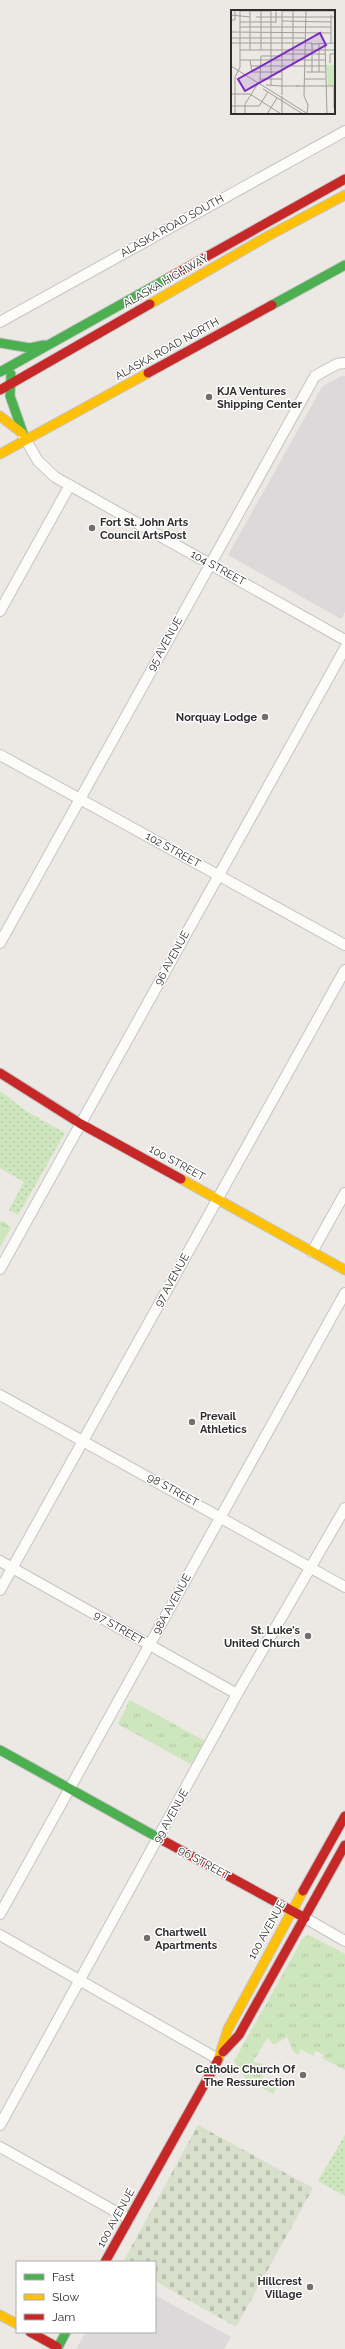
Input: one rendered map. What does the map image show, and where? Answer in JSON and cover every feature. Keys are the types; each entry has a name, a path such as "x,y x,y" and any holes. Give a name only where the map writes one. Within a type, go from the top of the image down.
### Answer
{"main road":[{"name":"ALASKA HIGHWAY","path":"0,372 345,179"},
{"name":"ALASKA HIGHWAY","path":"0,390 268,236 345,195"},
{"name":"ALASKA ROAD NORTH","path":"0,454 24,436 345,265"},
{"path":"0,343 30,348 50,344"},
{"path":"13,364 9,385 12,408 24,436"},
{"path":"26,386 31,372"},
{"path":"20,400 24,436"},
{"path":"0,416 24,436"},
{"name":"100 STREET","path":"0,1073 80,1124 345,1270"},
{"name":"96 STREET","path":"0,1750 305,1918"},
{"name":"100 AVENUE","path":"106,2261 218,2059 228,2029 291,1911 345,1816"},
{"name":"100 AVENUE","path":"218,2059 239,2035 345,1845"},
{"path":"0,2315 16,2323"},
{"path":"32,2333 57,2348 65,2333"}],"street":[{"name":"ALASKA ROAD SOUTH","path":"0,322 345,131"},
{"name":"95 AVENUE","path":"0,943 209,563 315,376 337,364 345,363"},
{"name":"104 STREET","path":"24,436 44,468 70,485 345,640"},
{"path":"0,611 70,485"},
{"name":"96 AVENUE","path":"0,1269 218,874 345,648"},
{"name":"102 STREET","path":"0,755 345,945"},
{"name":"97 AVENUE","path":"0,1590 345,970"},
{"path":"312,1252 345,1193"},
{"name":"98A AVENUE","path":"0,1914 345,1293"},
{"name":"98 STREET","path":"0,1395 220,1516 345,1587"},
{"name":"99 AVENUE","path":"0,2125 237,1694 302,1581 312,1568 345,1508"},
{"name":"97 STREET","path":"0,1561 237,1694"},
{"name":"96 STREET","path":"305,1918 345,1941"},
{"path":"0,1935 218,2059"},
{"path":"0,2147 130,2219"}],"shaded area":[{"path":"341,376 345,376 345,612 341,619 228,555 322,387"},
{"path":"156,2296 231,2337 224,2349 76,2349 85,2333 156,2333"}],"green space":[{"path":"0,1091 26,1111 65,1133 18,1215 9,1210 24,1182 0,1168"},
{"path":"3,1221 11,1228 0,1247 0,1222"},
{"path":"130,1700 205,1741 192,1765 118,1724"},
{"path":"307,1935 345,1954 345,2070 322,2058 324,2055 316,2051 313,2056 301,2049 298,2055 293,2051 287,2037 274,2045 267,2038 253,2062 263,2064 263,2080 279,2077 280,2081 273,2094 245,2078 234,2061 303,1938"},
{"path":"198,2125 313,2188 236,2327 156,2282 156,2261 124,2261"},
{"path":"345,2135 345,2196 318,2181"}],"traffic: fast":[{"path":"272,305 345,265"},
{"path":"0,372 170,277"},
{"path":"0,343 30,348 44,345"},
{"path":"11,374 10,396 23,433"},
{"path":"0,1750 164,1841"},
{"path":"57,2349 65,2333"}],"traffic: slow":[{"path":"150,304 268,236 345,195"},
{"path":"0,454 148,373"},
{"path":"0,416 22,433"},
{"path":"181,1179 345,1270"},
{"path":"218,2060 228,2029 303,1891"},
{"path":"0,2315 16,2323"}],"traffic: jam":[{"path":"170,277 345,179"},
{"path":"0,390 150,304"},
{"path":"148,373 272,305"},
{"path":"0,1073 81,1124 181,1179"},
{"path":"303,1891 345,1816"},
{"path":"164,1841 305,1918"},
{"path":"223,2052 239,2035 345,1845"},
{"path":"106,2261 218,2060"},
{"path":"32,2333 57,2347"}],"place":[{"name":"KJA Ventures Shipping Center","path":"209,397"},
{"name":"Fort St. John Arts Council ArtsPost","path":"92,528"},
{"name":"Norquay Lodge","path":"265,717"},
{"name":"Prevail Athletics","path":"192,1422"},
{"name":"St. Luke's United Church","path":"308,1636"},
{"name":"Chartwell Apartments","path":"147,1938"},
{"name":"Catholic Church Of The Ressurection","path":"303,2075"},
{"name":"Hillcrest Village","path":"310,2287"}]}
